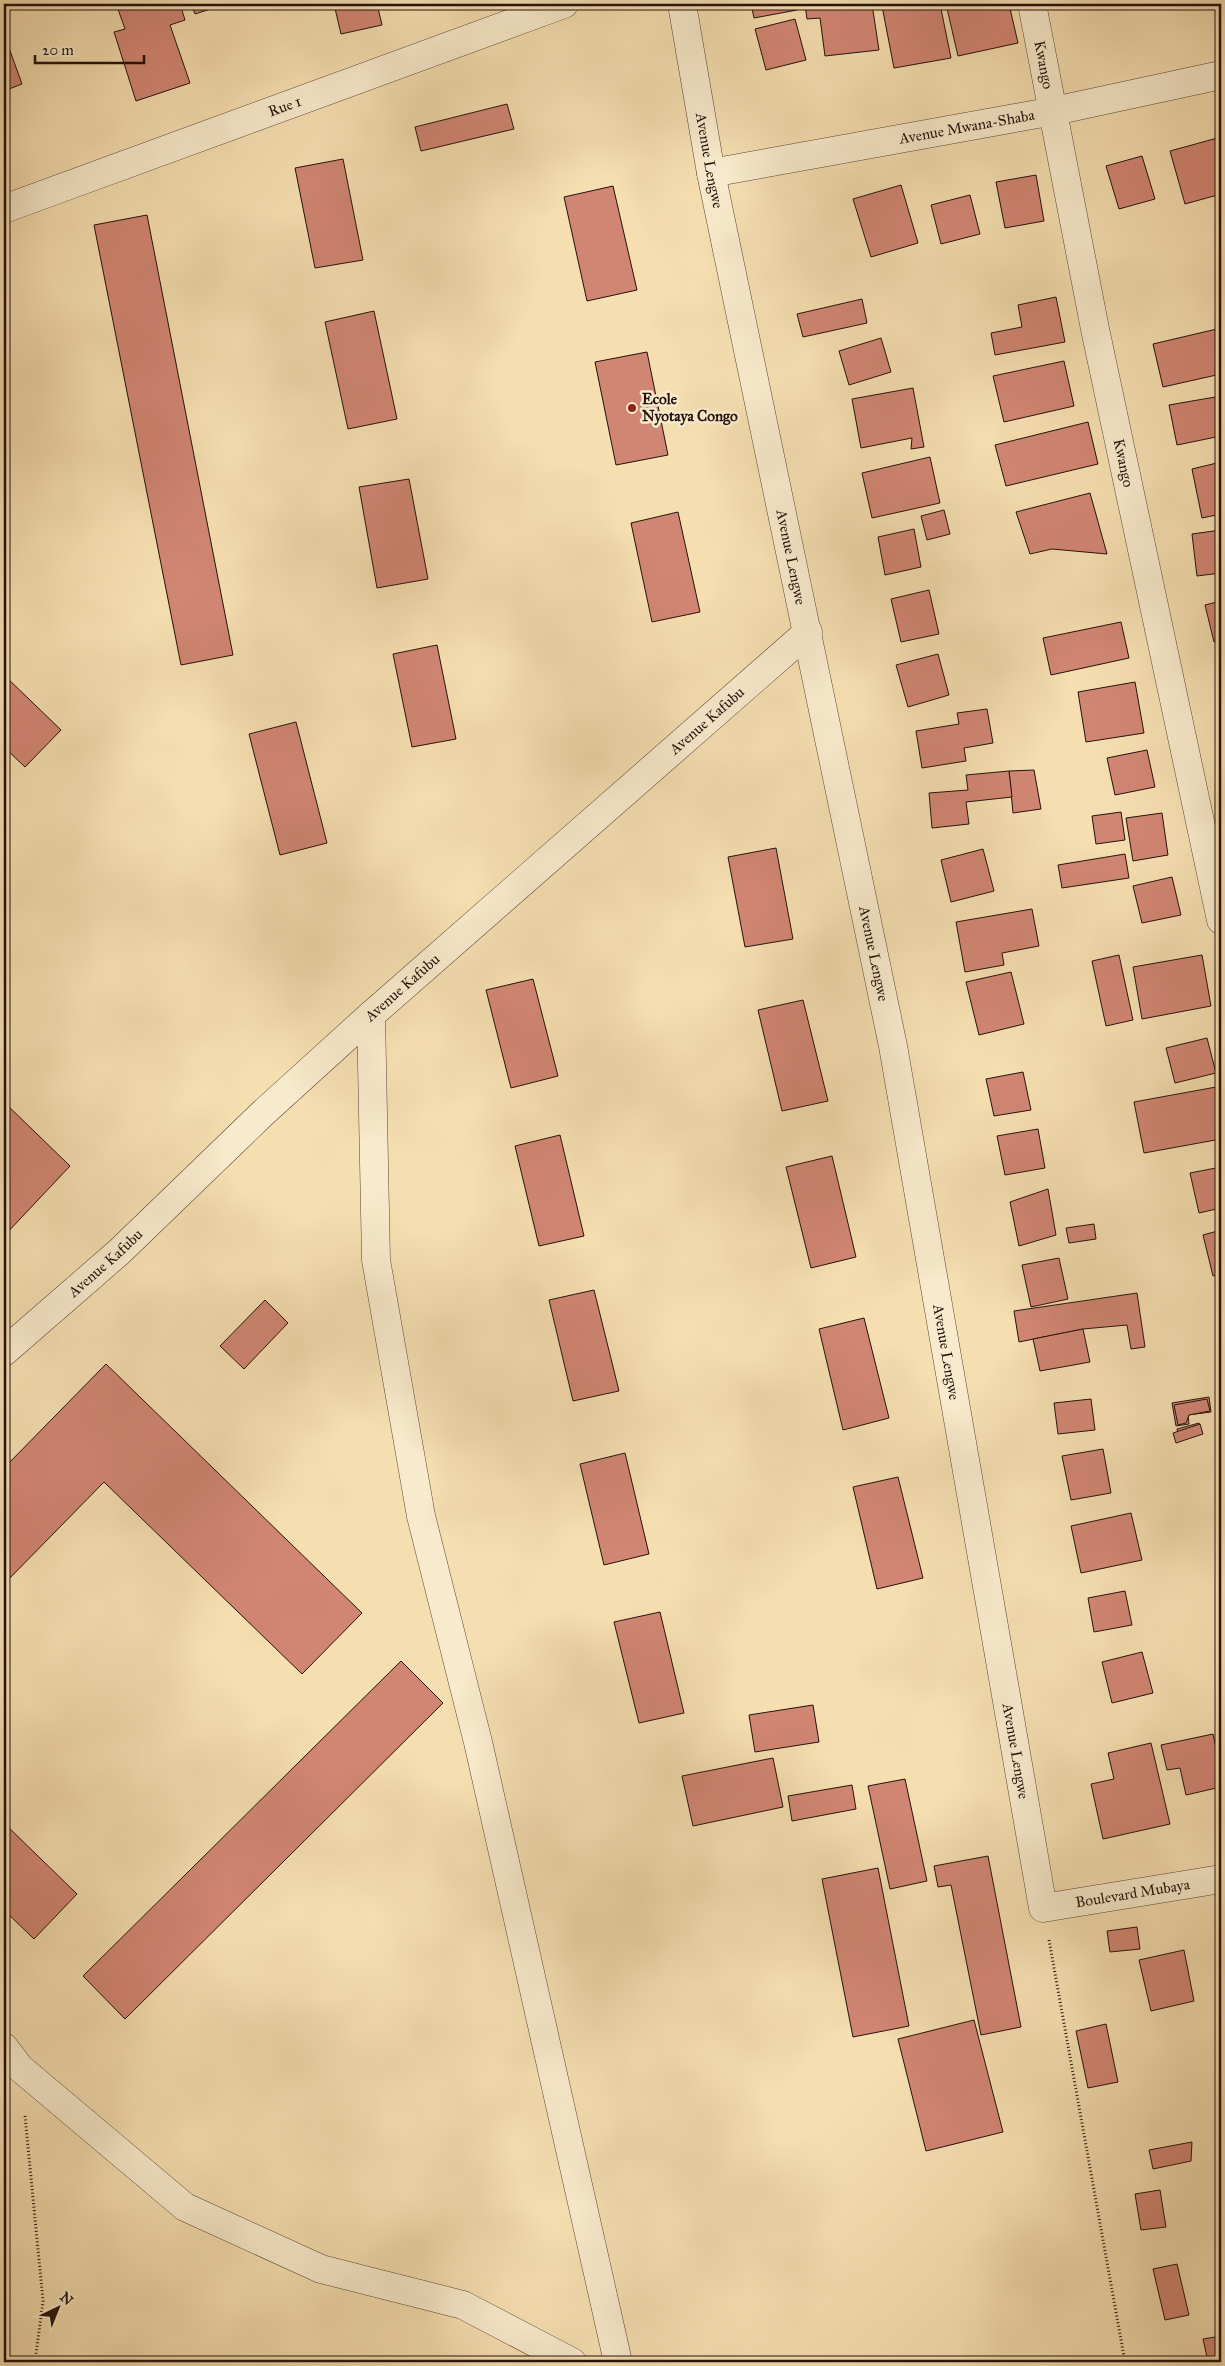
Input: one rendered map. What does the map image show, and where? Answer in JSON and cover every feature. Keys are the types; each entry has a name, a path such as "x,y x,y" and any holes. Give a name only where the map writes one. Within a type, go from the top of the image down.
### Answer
{"street":[{"name":"Rue 1","path":"4,209 564,4"},
{"name":"Avenue Lengwe","path":"682,4 711,173 893,1046 1043,1908"},
{"name":"Kwango","path":"1032,4 1095,329 1221,920"},
{"name":"Avenue Mwana-Shaba","path":"711,173 1054,111 1221,75"},
{"name":"Avenue Kafubu","path":"4,1352 119,1252 262,1114 371,1015 808,632"},
{"path":"371,1015 376,1260 421,1516 480,1751 618,2362"},
{"name":"Boulevard Mubaya","path":"1043,1908 1221,1879"},
{"path":"4,2047 20,2068 185,2207 320,2269 464,2305 572,2362"}],"path":[{"path":"1043,1908 1125,2362"},
{"path":"20,2068 43,2301 35,2362"}],"building":[{"path":"8,4 25,4 9,8"},
{"path":"49,4 71,4 51,10"},
{"path":"135,4 180,4 185,20 170,25 190,83 136,101 114,32 125,29 118,9"},
{"path":"191,4 226,4 195,14"},
{"path":"334,4 377,4 382,25 341,34"},
{"path":"751,4 796,4 797,10 754,18"},
{"path":"805,4 872,4 879,50 825,56 820,18 807,19"},
{"path":"891,4 940,4 951,58 894,68 882,6"},
{"path":"946,4 1009,4 1018,43 958,56"},
{"path":"1074,4 1096,4 1075,8"},
{"path":"795,19 806,60 766,70 755,29"},
{"path":"9,48 22,84 4,91 4,49"},
{"path":"507,104 514,129 421,151 415,127"},
{"path":"1221,137 1221,194 1185,204 1170,151"},
{"path":"1142,156 1155,199 1119,209 1106,166"},
{"path":"343,159 363,260 315,268 295,168"},
{"path":"1036,175 1044,221 1005,228 996,182"},
{"path":"901,185 918,243 871,257 853,199"},
{"path":"613,186 637,290 587,301 564,197"},
{"path":"970,195 980,234 941,244 931,205"},
{"path":"147,215 233,655 181,665 94,225"},
{"path":"1056,297 1065,342 995,355 991,333 1022,327 1018,305"},
{"path":"862,299 867,323 803,337 797,314"},
{"path":"374,311 397,419 348,429 325,322"},
{"path":"1221,328 1221,374 1163,387 1153,344"},
{"path":"881,338 891,372 849,385 839,351"},
{"name":"Ecole Nyotaya Congo","path":"647,352 668,455 616,465 595,362"},
{"path":"1064,361 1074,406 1004,422 993,376"},
{"path":"913,388 924,447 911,449 912,438 861,448 852,399"},
{"path":"1221,396 1221,436 1177,445 1169,405"},
{"path":"1088,422 1098,464 1006,486 995,445"},
{"path":"930,457 940,503 872,518 862,473"},
{"path":"1221,462 1221,514 1202,518 1192,469"},
{"path":"409,479 428,579 377,588 359,487"},
{"path":"1090,493 1107,554 1052,549 1030,554 1016,512"},
{"path":"944,510 950,534 927,540 921,516"},
{"path":"678,512 700,612 652,622 631,523"},
{"path":"914,529 921,567 885,575 878,537"},
{"path":"1221,530 1221,573 1197,576 1192,534"},
{"path":"929,590 939,634 901,642 891,599"},
{"path":"1221,601 1221,640 1214,642 1205,605"},
{"path":"1121,622 1129,658 1051,675 1043,638"},
{"path":"437,645 456,739 412,747 393,654"},
{"path":"938,654 949,695 908,707 896,665"},
{"path":"1219,669 1221,669 1221,688"},
{"path":"4,675 61,730 25,767 4,747"},
{"path":"1135,682 1144,733 1086,742 1078,692"},
{"path":"987,709 993,743 964,748 966,761 922,768 916,731 959,724 957,713"},
{"path":"296,722 327,843 280,855 249,734"},
{"path":"1147,750 1155,787 1115,795 1107,758"},
{"path":"1034,770 1041,809 1013,813 1009,771"},
{"path":"1009,771 1012,797 966,802 969,824 932,828 929,793 968,790 966,775"},
{"path":"1121,812 1125,840 1096,844 1092,816"},
{"path":"1162,813 1168,855 1133,861 1126,818"},
{"path":"776,848 793,939 745,947 728,857"},
{"path":"983,849 994,891 951,902 941,860"},
{"path":"1125,854 1129,878 1062,888 1058,865"},
{"path":"1172,877 1181,915 1142,923 1133,886"},
{"path":"1032,909 1039,946 1002,953 1004,965 965,972 956,922"},
{"path":"1119,955 1133,1020 1106,1026 1092,961"},
{"path":"1202,955 1211,1006 1142,1019 1133,967"},
{"path":"1011,972 1024,1024 979,1035 966,982"},
{"path":"533,979 558,1076 511,1088 486,990"},
{"path":"803,1000 828,1101 782,1111 758,1010"},
{"path":"1207,1038 1216,1073 1175,1083 1166,1048"},
{"path":"1023,1072 1031,1110 994,1116 986,1079"},
{"path":"1216,1087 1221,1116 1221,1139 1144,1153 1134,1102"},
{"path":"4,1102 70,1166 4,1236"},
{"path":"1038,1129 1045,1168 1005,1175 997,1136"},
{"path":"560,1135 584,1236 539,1246 515,1146"},
{"path":"832,1156 856,1257 811,1268 786,1167"},
{"path":"1221,1167 1221,1208 1199,1213 1190,1173"},
{"path":"1048,1189 1056,1235 1019,1246 1010,1202"},
{"path":"1094,1224 1096,1239 1069,1243 1066,1228"},
{"path":"1221,1230 1221,1274 1213,1276 1203,1235"},
{"path":"1059,1258 1068,1299 1031,1307 1022,1265"},
{"path":"594,1290 619,1391 573,1401 549,1300"},
{"path":"1137,1293 1145,1347 1131,1349 1127,1325 1083,1329 1019,1342 1014,1311"},
{"path":"265,1300 288,1323 244,1369 220,1346"},
{"path":"1221,1303 1221,1327 1216,1304"},
{"path":"864,1318 889,1418 843,1430 819,1329"},
{"path":"1083,1329 1090,1362 1040,1371 1033,1339"},
{"path":"106,1364 362,1613 302,1674 104,1482 4,1584 4,1468"},
{"path":"1209,1397 1211,1412 1188,1415 1189,1424 1176,1426 1172,1403"},
{"path":"1091,1399 1095,1430 1058,1434 1054,1403"},
{"path":"1207,1399 1210,1411 1189,1415 1186,1423 1178,1425 1174,1405"},
{"path":"1199,1423 1202,1432 1179,1438 1177,1429"},
{"path":"1200,1424 1203,1434 1176,1443 1173,1433"},
{"path":"1103,1449 1111,1493 1071,1500 1062,1456"},
{"path":"625,1453 649,1554 604,1565 580,1464"},
{"path":"898,1477 923,1578 877,1589 853,1487"},
{"path":"1131,1513 1142,1560 1081,1573 1071,1526"},
{"path":"1125,1591 1132,1625 1094,1632 1088,1598"},
{"path":"660,1612 684,1713 639,1723 614,1622"},
{"path":"1142,1652 1153,1693 1112,1703 1102,1662"},
{"path":"401,1661 443,1703 125,2019 83,1976"},
{"path":"813,1705 819,1742 755,1752 749,1715"},
{"path":"1213,1734 1221,1771 1221,1787 1186,1795 1180,1768 1167,1770 1161,1745"},
{"path":"1151,1743 1170,1824 1103,1839 1091,1784 1114,1779 1108,1753"},
{"path":"773,1758 783,1807 693,1826 682,1776"},
{"path":"905,1779 927,1881 890,1889 868,1786"},
{"path":"852,1785 856,1809 792,1821 788,1796"},
{"path":"4,1823 77,1894 34,1939 4,1910"},
{"path":"988,1856 1021,2027 981,2035 951,1885 938,1887 934,1866"},
{"path":"878,1868 909,2026 853,2037 822,1879"},
{"path":"1137,1927 1140,1949 1110,1952 1107,1931"},
{"path":"1184,1950 1194,2001 1151,2011 1139,1960"},
{"path":"974,2020 1003,2132 926,2151 898,2039"},
{"path":"1106,2024 1118,2082 1088,2088 1076,2031"},
{"path":"1192,2142 1191,2161 1153,2169 1149,2150"},
{"path":"1160,2190 1166,2227 1141,2230 1135,2194"},
{"path":"1177,2264 1189,2315 1165,2320 1153,2269"},
{"path":"1221,2336 1221,2362 1208,2362 1203,2339"}],"place":[{"name":"Ecole Nyotaya Congo","path":"632,408"}]}
